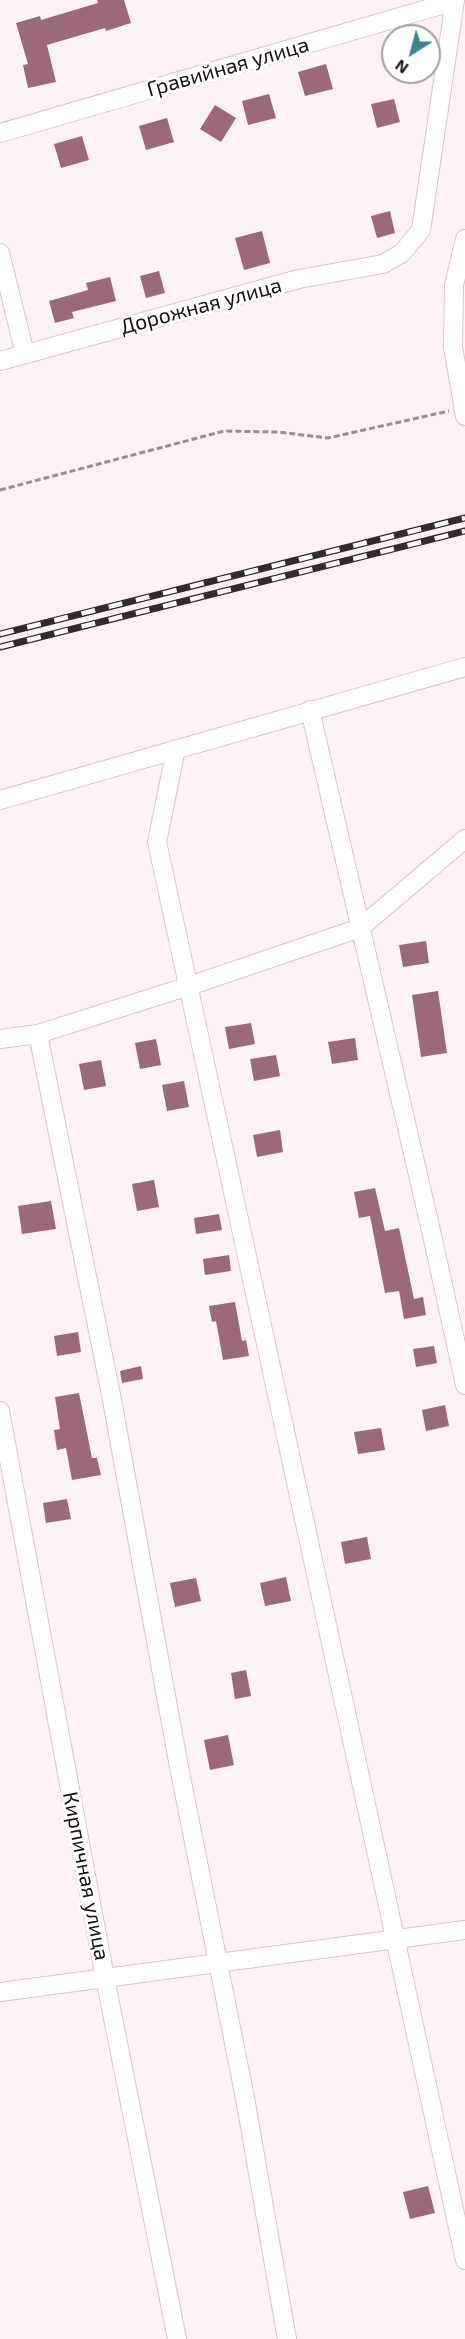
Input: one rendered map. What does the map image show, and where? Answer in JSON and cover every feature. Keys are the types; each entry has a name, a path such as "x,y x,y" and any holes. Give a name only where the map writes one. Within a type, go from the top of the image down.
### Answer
{"street":[{"name":"Гравийная улица","path":"0,133 455,0"},
{"name":"Дорожная улица","path":"0,361 299,279 383,264 402,254 421,230 455,0"},
{"path":"464,412 453,347 454,285 465,239"},
{"path":"0,253 25,354"},
{"path":"0,800 465,667"},
{"path":"310,710 465,1385"},
{"path":"176,749 157,842 465,2260"},
{"path":"0,1039 38,1034 360,928 465,839"},
{"path":"38,1034 111,1395 179,1767 219,1961 287,2339"},
{"name":"Кирпичная улица","path":"0,1411 105,1978 177,2339"},
{"path":"0,1992 465,1930"}],"path":[{"path":"0,490 224,431 278,432 328,438 464,412"}],"building":[{"path":"97,0 124,0 131,23 47,45 56,82 28,88 23,65 28,64 16,23 40,16 41,20 98,3"},
{"path":"326,64 333,89 305,96 298,72"},
{"path":"269,94 276,118 248,125 242,101"},
{"path":"394,99 400,122 377,128 371,104"},
{"path":"215,105 236,118 221,142 200,129"},
{"path":"167,118 174,142 146,150 139,126"},
{"path":"82,136 89,160 61,168 54,144"},
{"path":"390,211 395,233 377,238 371,216"},
{"path":"262,231 270,263 244,270 235,238"},
{"path":"159,271 165,293 146,298 140,276"},
{"path":"110,277 116,301 72,312 74,318 55,323 49,301 88,290 86,283"},
{"path":"426,941 429,963 403,967 399,945"},
{"path":"438,991 447,1053 421,1057 412,995"},
{"path":"251,1023 255,1044 229,1049 225,1027"},
{"path":"355,1038 358,1060 332,1064 328,1042"},
{"path":"156,1039 161,1065 140,1069 135,1043"},
{"path":"276,1055 280,1076 254,1081 250,1059"},
{"path":"101,1060 106,1086 84,1090 79,1064"},
{"path":"184,1081 189,1107 167,1111 162,1085"},
{"path":"280,1130 283,1152 257,1157 253,1135"},
{"path":"154,1180 159,1207 137,1211 132,1184"},
{"path":"375,1188 385,1231 399,1228 414,1299 423,1297 426,1315 404,1319 399,1291 385,1293 370,1216 359,1218 354,1192"},
{"path":"51,1201 56,1229 22,1234 18,1206"},
{"path":"219,1214 222,1230 196,1234 194,1218"},
{"path":"229,1255 231,1271 205,1275 203,1259"},
{"path":"235,1302 242,1341 246,1340 249,1356 223,1360 216,1321 212,1322 209,1306"},
{"path":"78,1332 81,1352 57,1356 54,1336"},
{"path":"434,1346 437,1363 416,1367 413,1349"},
{"path":"141,1366 143,1379 122,1383 120,1371"},
{"path":"79,1393 92,1458 97,1458 101,1475 72,1480 66,1448 57,1450 54,1430 60,1429 55,1397"},
{"path":"445,1405 449,1426 426,1431 422,1410"},
{"path":"381,1428 385,1450 358,1454 354,1432"},
{"path":"67,1499 71,1519 46,1523 43,1503"},
{"path":"367,1537 371,1559 345,1564 341,1542"},
{"path":"286,1577 291,1601 265,1606 260,1583"},
{"path":"196,1578 201,1601 175,1607 170,1583"},
{"path":"246,1670 251,1696 235,1699 231,1673"},
{"path":"228,1735 234,1765 210,1770 204,1740"},
{"path":"428,2186 435,2213 410,2219 403,2192"}],"railway":[{"path":"0,634 465,518"},
{"path":"0,647 465,531"}]}
